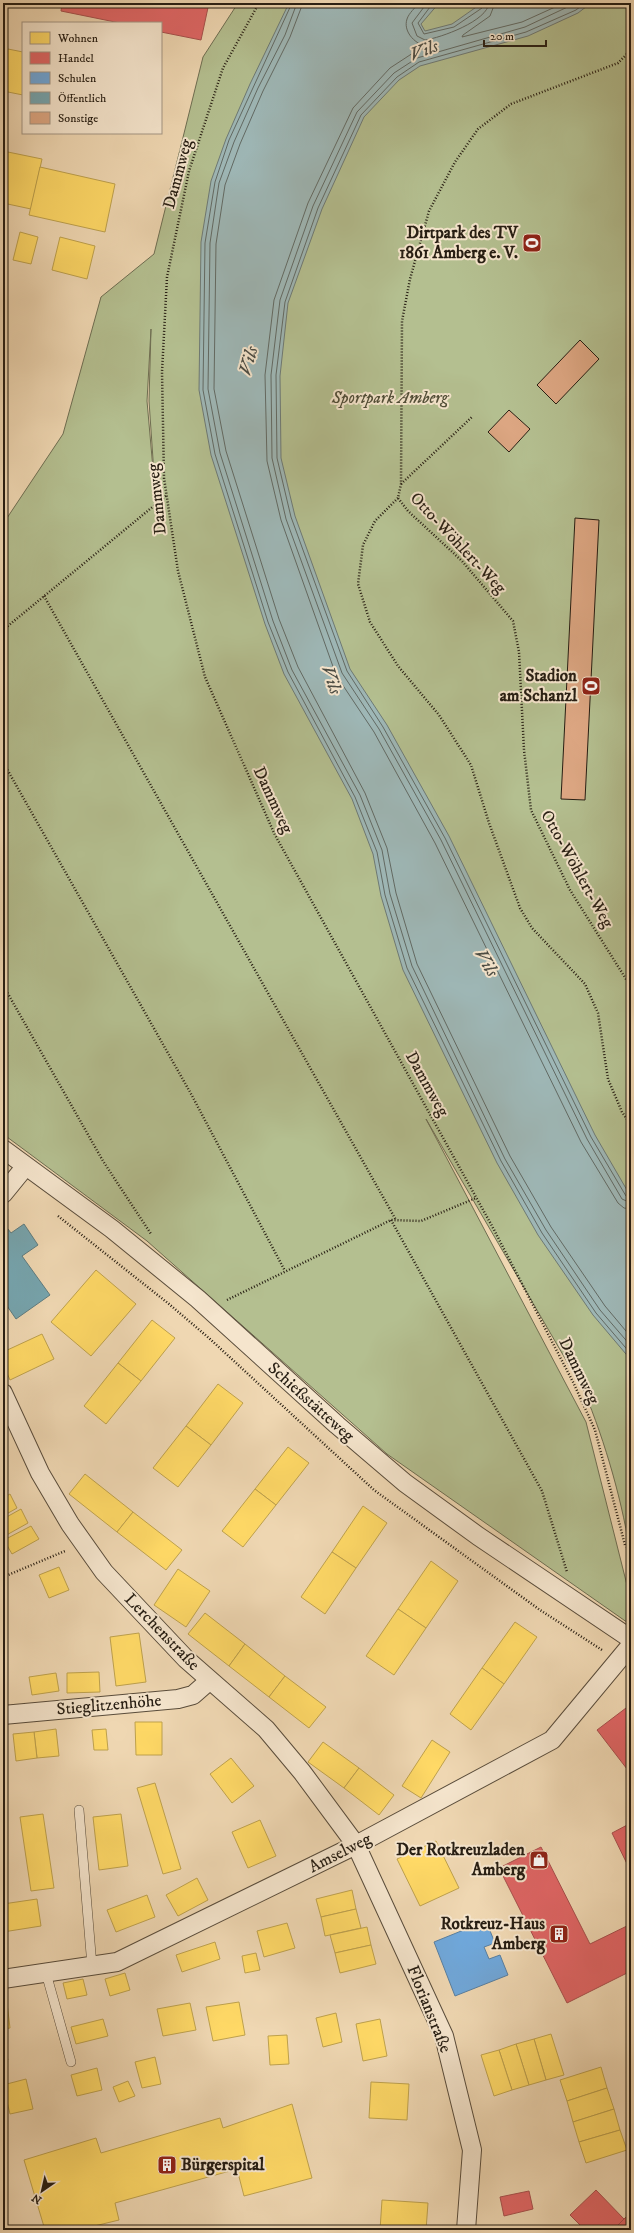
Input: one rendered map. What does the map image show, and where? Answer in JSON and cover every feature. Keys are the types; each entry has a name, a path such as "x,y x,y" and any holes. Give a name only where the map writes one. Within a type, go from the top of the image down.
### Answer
{"street":[{"name":"Schießstätteweg","path":"3,1149 112,1228 198,1299 331,1420 404,1483 478,1536 631,1639"},
{"path":"3,1194 26,1167"},
{"name":"Lerchenstraße","path":"3,1393 40,1474 70,1524 104,1572 186,1660 266,1728 302,1772 356,1845"},
{"name":"Amselweg","path":"3,1979 117,1962 356,1845 552,1740 631,1645"},
{"name":"Stieglitzenhöhe","path":"3,1715 178,1700 193,1695 209,1681"},
{"name":"Florianstraße","path":"356,1845 444,2036 472,2150 466,2230"}],"lane":[{"path":"79,1810 92,1966"},
{"path":"46,1973 71,2062"}],"path":[{"name":"Dammweg","path":"259,3 223,68 189,171 167,277 162,372 164,478 178,571 205,677 275,835 476,1198 572,1382 595,1430 625,1545 631,1551"},
{"name":"Otto-Wöhlert-Weg","path":"631,50 618,63 511,104 478,129 455,162 429,211 410,279 402,321 401,484 398,498 408,511 462,561 513,621 519,652 524,750 530,810 570,890 631,987"},
{"path":"401,484 473,416"},
{"path":"3,630 167,495"},
{"path":"398,498 375,521 363,545 358,584 370,622 398,666 439,715 471,765 489,823 520,908 532,928 585,984 598,1013 608,1079 622,1112 631,1125"},
{"path":"44,596 396,1220"},
{"path":"3,762 190,1092 285,1271"},
{"path":"3,985 103,1161 152,1235"},
{"path":"223,1302 391,1220 421,1221 476,1198"},
{"path":"391,1220 542,1491 570,1582 569,1597"},
{"path":"3,1573 8,1575 57,1555"}],"green space":[{"name":"Sportpark Amberg","path":"238,3 631,3 631,1560 624,1518 613,1474 592,1410 584,1391 426,1119 586,1422 631,1601 631,1625 387,1454 147,1241 3,1134 3,524 63,434 101,297 154,254 203,57","holes":["151,329 149,401 156,503 147,401"]}],"water":[{"name":"Vils","path":"289,3 439,3 421,24 425,31 452,24 482,3 591,3 578,13 528,36 420,66 399,80 364,117 322,209 288,303 280,376 281,458 295,516 350,669 387,725 449,836 595,1135 631,1197 631,1360 593,1315 538,1235 497,1163 403,970 381,896 373,854 352,799 284,674 265,624 211,455 199,390 201,242 211,181 226,139 250,84"}],"building: Wohnen":[{"path":"3,48 22,52 22,95 3,91"},
{"path":"3,151 42,159 31,209 3,203"},
{"path":"40,167 115,184 105,232 29,215"},
{"path":"20,232 38,237 31,264 13,260"},
{"path":"60,237 95,246 87,279 52,270"},
{"path":"96,1270 136,1304 91,1356 51,1322"},
{"path":"152,1320 175,1338 141,1381 118,1363"},
{"path":"42,1334 54,1359 10,1380 3,1364 3,1352"},
{"path":"118,1363 141,1381 106,1424 84,1406"},
{"path":"218,1384 243,1403 211,1445 186,1426"},
{"path":"186,1426 211,1445 178,1487 153,1468"},
{"path":"288,1447 309,1463 276,1505 255,1489"},
{"path":"85,1474 133,1512 117,1532 69,1494"},
{"path":"3,1481 8,1491 3,1494"},
{"path":"255,1489 276,1505 243,1547 222,1531"},
{"path":"10,1494 17,1508 3,1516 3,1498"},
{"path":"363,1506 387,1523 356,1568 332,1552"},
{"path":"21,1509 28,1523 3,1537 3,1519"},
{"path":"133,1512 182,1550 166,1570 117,1532"},
{"path":"31,1526 39,1539 12,1554 4,1540"},
{"path":"332,1552 356,1568 325,1614 301,1597"},
{"path":"431,1561 458,1581 426,1628 398,1609"},
{"path":"59,1567 69,1590 49,1598 39,1575"},
{"path":"178,1569 210,1591 186,1627 154,1605"},
{"path":"398,1609 426,1628 394,1675 366,1656"},
{"path":"205,1613 245,1644 229,1666 188,1634"},
{"path":"515,1622 537,1637 504,1684 482,1668"},
{"path":"139,1633 146,1682 116,1686 110,1637"},
{"path":"245,1644 285,1676 269,1697 229,1666"},
{"path":"482,1668 504,1684 471,1730 450,1714"},
{"path":"99,1672 100,1692 67,1693 67,1673"},
{"path":"56,1673 59,1691 32,1695 29,1677"},
{"path":"285,1676 326,1707 309,1728 269,1697"},
{"path":"135,1722 162,1722 162,1755 136,1755"},
{"path":"56,1729 59,1756 37,1758 34,1732"},
{"path":"106,1729 108,1750 94,1750 92,1730"},
{"path":"34,1732 37,1758 16,1761 13,1734"},
{"path":"432,1740 450,1752 421,1798 402,1786"},
{"path":"323,1742 359,1768 344,1788 308,1762"},
{"path":"231,1758 254,1786 232,1803 210,1774"},
{"path":"359,1768 394,1795 379,1815 344,1788"},
{"path":"155,1783 181,1869 163,1874 137,1788"},
{"path":"43,1814 54,1888 31,1891 20,1817"},
{"path":"121,1814 128,1866 99,1870 93,1817"},
{"path":"260,1820 276,1856 248,1868 232,1832"},
{"path":"436,1841 459,1888 420,1906 397,1859"},
{"path":"197,1878 208,1900 178,1916 166,1895"},
{"path":"352,1890 356,1909 321,1917 316,1899"},
{"path":"147,1895 155,1917 116,1932 107,1910"},
{"path":"37,1899 41,1926 3,1932 3,1904"},
{"path":"356,1909 361,1928 325,1936 321,1917"},
{"path":"287,1923 295,1948 264,1957 257,1931"},
{"path":"367,1927 371,1945 335,1953 330,1935"},
{"path":"215,1942 220,1959 182,1972 176,1955"},
{"path":"371,1945 376,1964 340,1973 335,1953"},
{"path":"256,1953 260,1970 245,1973 242,1956"},
{"path":"125,1973 130,1990 110,1996 105,1979"},
{"path":"83,1979 87,1995 67,1999 63,1983"},
{"path":"239,2002 245,2035 213,2041 206,2007"},
{"path":"7,2003 10,2028 3,2029 3,2004"},
{"path":"190,2003 196,2030 163,2036 157,2009"},
{"path":"336,2013 342,2042 323,2047 316,2018"},
{"path":"103,2019 108,2036 76,2044 71,2027"},
{"path":"380,2019 387,2056 363,2061 356,2024"},
{"path":"551,2034 564,2075 546,2080 534,2039"},
{"path":"287,2035 289,2064 270,2065 268,2036"},
{"path":"534,2039 546,2080 529,2085 516,2044"},
{"path":"3,2043 8,2060 3,2062"},
{"path":"516,2044 529,2085 512,2090 499,2050"},
{"path":"499,2050 512,2090 494,2096 481,2055"},
{"path":"155,2057 161,2084 142,2088 135,2062"},
{"path":"601,2067 607,2088 567,2101 560,2080"},
{"path":"97,2068 102,2090 77,2096 71,2075"},
{"path":"26,2079 33,2109 10,2114 3,2085"},
{"path":"128,2081 135,2096 119,2102 113,2087"},
{"path":"371,2082 409,2084 407,2120 369,2118"},
{"path":"607,2088 614,2109 573,2122 567,2101"},
{"name":"Bürgerspital","path":"292,2104 312,2178 244,2196 237,2169 115,2203 119,2220 78,2230 45,2230 24,2160 96,2138 101,2153 220,2118 223,2128"},
{"path":"614,2109 620,2130 579,2142 573,2122"},
{"path":"620,2130 627,2150 586,2163 579,2142"},
{"path":"382,2200 428,2203 426,2230 380,2230"}],"building: Handel":[{"path":"62,3 209,3 201,40 162,32 162,22 115,22 61,11"},
{"path":"626,1708 631,1714 631,1767 627,1769 597,1730"},
{"path":"631,1823 631,1872 612,1833"},
{"name":"Rotkreuz-Haus Amberg","path":"541,1847 590,1944 631,1924 631,1971 567,2003 499,1868"},
{"path":"596,2190 624,2219 613,2230 585,2230 570,2215"},
{"path":"529,2191 533,2209 504,2216 500,2197"},
{"path":"631,2212 631,2230 613,2230"}],"building: Schulen":[{"path":"486,1921 495,1943 484,1947 489,1959 500,1955 508,1975 455,1996 434,1942"}],"building: Öffentlich":[{"path":"24,1224 38,1245 22,1256 50,1295 16,1319 3,1300 3,1232 8,1229 11,1233"}],"building: Sonstige":[{"path":"580,340 599,359 556,404 537,385"},
{"path":"509,410 530,429 509,452 488,432"},
{"path":"575,518 599,520 585,800 561,799"}],"place":[{"name":"Dirtpark des TV 1861 Amberg e. V.","path":"532,243"},
{"name":"Stadion am Schanzl","path":"591,686"},
{"name":"Der Rotkreuzladen Amberg","path":"539,1860"},
{"name":"Rotkreuz-Haus Amberg","path":"559,1934"},
{"name":"Bürgerspital","path":"167,2165"}]}
